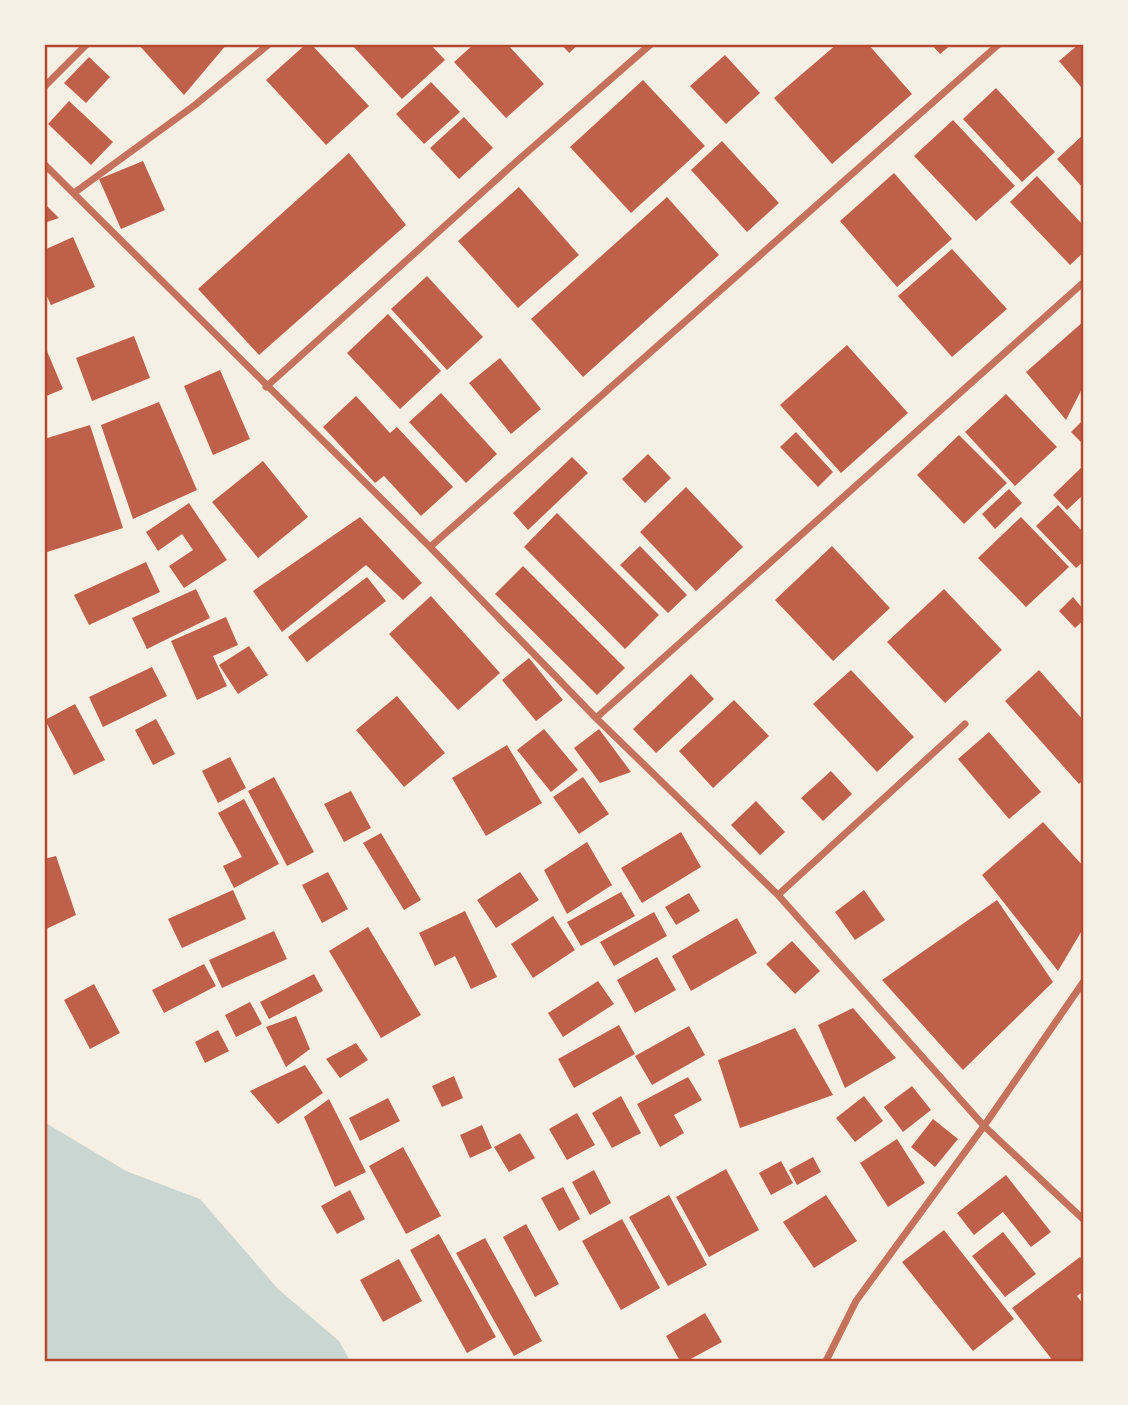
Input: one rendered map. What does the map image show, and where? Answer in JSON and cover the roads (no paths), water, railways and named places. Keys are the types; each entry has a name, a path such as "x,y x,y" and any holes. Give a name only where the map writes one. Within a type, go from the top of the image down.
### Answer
{"street":[{"path":"44,87 87,44"},
{"path":"74,193 195,105 269,44"},
{"path":"266,387 517,161 652,44"},
{"path":"430,547 999,44"},
{"path":"44,164 430,547 596,718 778,895 984,1126 1084,1220"},
{"path":"596,718 1084,282"},
{"path":"778,895 965,724"},
{"path":"826,1361 856,1301 984,1126 1084,981"}]}
